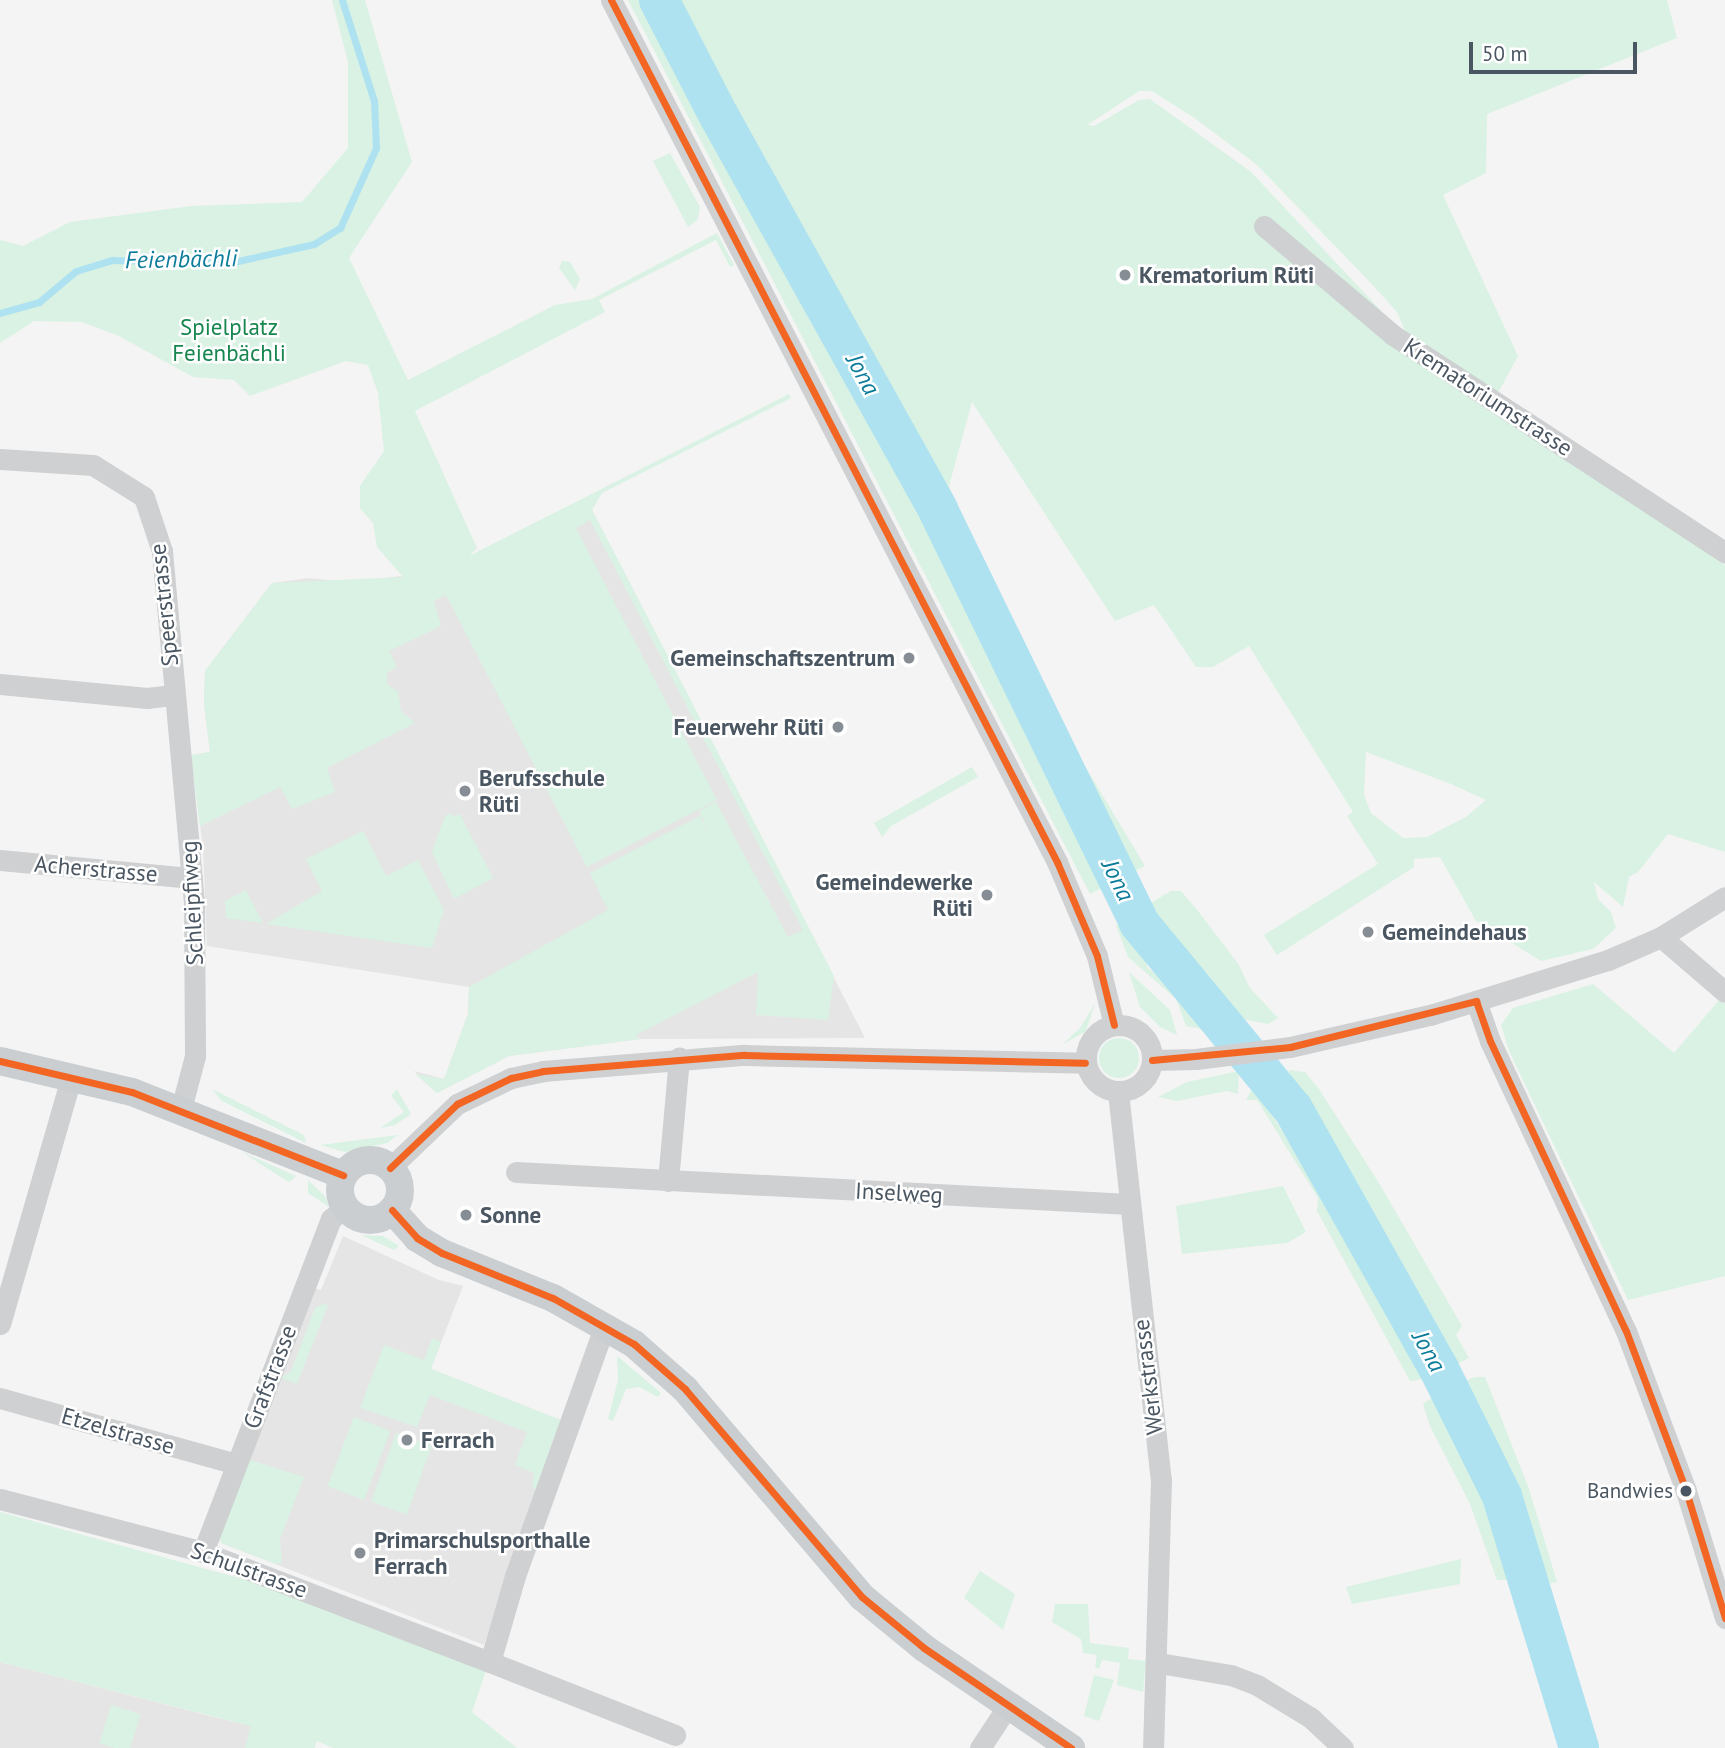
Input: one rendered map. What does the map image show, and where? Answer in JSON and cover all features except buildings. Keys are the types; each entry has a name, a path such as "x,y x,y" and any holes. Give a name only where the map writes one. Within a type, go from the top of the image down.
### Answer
{"main road":[{"path":"0,1061 181,1109 343,1175"},
{"path":"365,1160 390,1168 399,1184 392,1210 368,1220 345,1207 340,1191 343,1175 365,1160"},
{"path":"392,1210 417,1238 442,1252 605,1325 685,1389 862,1597 924,1648 1070,1748"}],"street":[{"path":"611,0 1057,862 1092,943 1114,1025"},
{"name":"Krematoriumstrasse","path":"1264,226 1393,335 1725,552"},
{"name":"Speerstrasse","path":"0,459 93,465 144,497 162,551 173,695 147,698 0,684"},
{"name":"Schleipfiweg","path":"173,695 192,878 195,1056 181,1109"},
{"name":"Acherstrasse","path":"0,860 192,878"},
{"path":"1152,1060 1228,1055 1290,1047 1476,1001 1608,960 1661,937 1725,897"},
{"path":"1661,937 1725,992"},
{"path":"1476,1001 1490,1041 1626,1331 1686,1491 1725,1618"},
{"path":"1114,1025 1138,1032 1151,1049 1152,1060 1143,1081 1118,1092 1094,1081 1085,1063 1093,1037 1114,1025"},
{"path":"390,1168 457,1104 511,1078 679,1057 1085,1063"},
{"path":"668,1181 679,1057"},
{"path":"2,1310 71,1078"},
{"name":"Werkstrasse","path":"1118,1092 1161,1480 1159,1663 1153,1748"},
{"name":"Inselweg","path":"516,1172 1129,1204"},
{"name":"Grafstrasse","path":"204,1552 318,1250 331,1219 345,1207"},
{"path":"490,1662 514,1576 605,1325"},
{"name":"Etzelstrasse","path":"0,1398 236,1464"},
{"name":"Schulstrasse","path":"0,1499 204,1552 675,1735"},
{"path":"1159,1663 1231,1675 1257,1685 1311,1718 1343,1748"},
{"path":"980,1748 1007,1707"}],"shaded area":[{"name":"Berufsschule Rüti","path":"592,510 865,1038 640,1039 509,1056 437,1093 414,1071 444,1079 468,1014 469,987 207,946 203,848 191,755 210,752 204,704 205,671 272,583 309,578 346,582 429,573"},
{"name":"Ferrach","path":"343,1236 439,1280 463,1286 431,1369 563,1421 484,1645 221,1543 244,1458 315,1288 321,1290"},
{"path":"0,1662 316,1741 314,1748 0,1748"}],"green space":[{"name":"Spielplatz Feienbächli","path":"332,0 365,0 412,162 349,258 408,380 555,305 592,299 717,233 734,265 730,267 716,240 599,300 605,312 415,411 477,548 469,556 789,394 791,398 602,493 592,510 834,976 828,1020 756,1015 758,972 636,1035 640,1039 509,1056 437,1093 415,1074 444,1079 468,1014 469,987 608,910 590,873 700,816 713,840 699,811 716,802 788,937 803,930 590,520 576,528 717,800 587,867 446,595 434,601 441,626 389,651 397,667 387,673 387,684 398,692 401,711 415,723 327,768 335,792 292,809 280,787 200,826 191,755 210,752 204,704 205,671 272,583 403,577 377,547 373,523 360,508 360,486 384,451 378,393 368,365 346,361 250,396 234,380 193,377 119,336 82,322 34,321 0,343 0,240 23,246 70,222 191,206 302,202 348,148 348,62"},
{"path":"628,0 1667,0 1677,38 1487,114 1486,173 1443,195 1518,356 1497,395 1406,333 1397,312 1256,164 1193,117 1152,91 1139,91 1087,125 1094,126 1139,100 1150,99 1251,172 1388,318 1394,340 1725,565 1725,852 1668,834 1638,872 1629,877 1623,907 1594,882 1598,899 1611,912 1616,928 1593,949 1541,961 1476,921 1440,857 1414,859 1414,867 1277,955 1264,935 1378,864 1347,816 1353,812 1249,646 1213,667 1196,667 1154,605 1115,621 972,402 949,486 1053,713 1145,866 1090,894","holes":["1366,752 1486,800 1466,817 1427,837 1403,838 1371,813 1364,795"]},
{"path":"670,153 700,207 698,219 688,227 653,161"},
{"path":"562,261 570,262 580,279 575,290 559,268"},
{"path":"972,767 978,777 891,826 882,837 874,823"},
{"path":"451,813 453,817 460,814 493,878 454,899 432,852 445,816"},
{"path":"363,831 386,876 418,860 444,910 432,948 266,924 322,891 306,859"},
{"path":"246,890 263,923 226,918 225,901"},
{"path":"1171,891 1181,891 1198,911 1239,965 1249,987 1278,1018 1268,1024 1242,1019 1151,925 1142,908"},
{"path":"1129,919 1148,968 1194,1005 1209,1023 1207,1030 1186,1026 1176,999 1128,957 1116,925"},
{"path":"1129,972 1170,1010 1177,1035 1160,1027 1140,1007"},
{"path":"1593,984 1674,1053 1720,999 1725,1004 1725,1276 1628,1300 1509,1051 1501,1025 1513,1008"},
{"path":"1095,1003 1086,1031 1062,1045 1080,1028"},
{"path":"1119,1038 1133,1044 1139,1058 1133,1072 1119,1078 1105,1072 1099,1058 1105,1044"},
{"path":"1289,1070 1305,1072 1319,1089 1379,1183 1462,1326 1456,1335 1469,1358 1457,1364 1444,1351 1319,1125 1293,1087"},
{"path":"1239,1071 1238,1094 1227,1091 1177,1101 1158,1097 1187,1082"},
{"path":"1254,1086 1357,1252 1430,1378 1410,1381 1317,1211 1318,1198 1257,1100 1246,1100"},
{"path":"212,1089 304,1135 306,1143 222,1101"},
{"path":"397,1089 411,1114 395,1125 380,1128 404,1112 391,1095"},
{"path":"398,1135 387,1143 345,1152 320,1145"},
{"path":"242,1152 296,1176 290,1182 285,1180"},
{"path":"308,1180 325,1196 329,1207 308,1193"},
{"path":"1283,1186 1306,1232 1287,1243 1182,1254 1176,1206"},
{"path":"361,1235 383,1236 399,1246 394,1250"},
{"path":"328,1305 297,1384 281,1378 291,1371 315,1308"},
{"path":"432,1338 441,1342 431,1369 563,1421 539,1490 532,1488 534,1473 515,1465 527,1432 430,1395 417,1427 360,1408 384,1345 424,1360"},
{"path":"617,1356 661,1393 658,1397 639,1387 626,1389 613,1421 608,1419 618,1380"},
{"path":"1485,1377 1529,1489 1557,1582 1545,1584 1540,1575 1509,1477 1465,1381"},
{"path":"1437,1394 1483,1482 1515,1580 1497,1580 1470,1504 1430,1426 1423,1404"},
{"path":"354,1417 390,1431 364,1500 327,1486"},
{"path":"396,1433 432,1446 407,1515 371,1502"},
{"path":"244,1458 304,1477 280,1539 282,1562 276,1564 221,1543 218,1526"},
{"path":"0,1512 246,1580 486,1671 472,1712 517,1748 333,1748 317,1741 314,1748 245,1748 251,1726 0,1662"},
{"path":"1461,1559 1460,1584 1352,1604 1346,1587"},
{"path":"980,1571 1015,1594 1003,1630 964,1598"},
{"path":"1055,1604 1088,1604 1090,1643 1129,1648 1128,1659 1146,1661 1143,1692 1117,1685 1120,1663 1102,1660 1099,1669 1095,1667 1097,1655 1083,1653 1081,1639 1052,1622"},
{"path":"1094,1675 1114,1680 1099,1721 1084,1716"},
{"path":"111,1705 141,1714 130,1748 115,1748 99,1743"}],"waterway":[{"name":"Feienbächli","path":"0,313 39,302 76,271 112,260 229,263 314,244 340,228 376,148 374,101 342,0"},
{"name":"Jona","path":"659,0 719,116 938,510 1139,923 1293,1109 1439,1369 1502,1496 1579,1748"}],"transit line":[{"path":"611,0 1057,862 1097,956 1114,1025"},
{"path":"1476,1001 1490,1041 1626,1331 1686,1491 1725,1618"},
{"path":"1152,1060 1290,1047 1476,1001"},
{"path":"390,1168 457,1104 511,1078 543,1071 744,1055 1085,1063"},
{"path":"0,1061 132,1092 343,1175"},
{"path":"392,1210 417,1238 442,1253 553,1298 634,1344 685,1389 862,1597 924,1648 1071,1748"}],"place":[{"name":"Krematorium Rüti","path":"1125,275"},
{"name":"Gemeinschaftszentrum","path":"909,658"},
{"name":"Feuerwehr Rüti","path":"838,727"},
{"name":"Berufsschule Rüti","path":"465,791"},
{"name":"Gemeindewerke Rüti","path":"987,895"},
{"name":"Gemeindehaus","path":"1368,932"},
{"name":"Sonne","path":"466,1215"},
{"name":"Ferrach","path":"407,1440"},
{"name":"Bandwies","path":"1686,1491"},
{"name":"Primarschulsporthalle Ferrach","path":"360,1553"}]}
